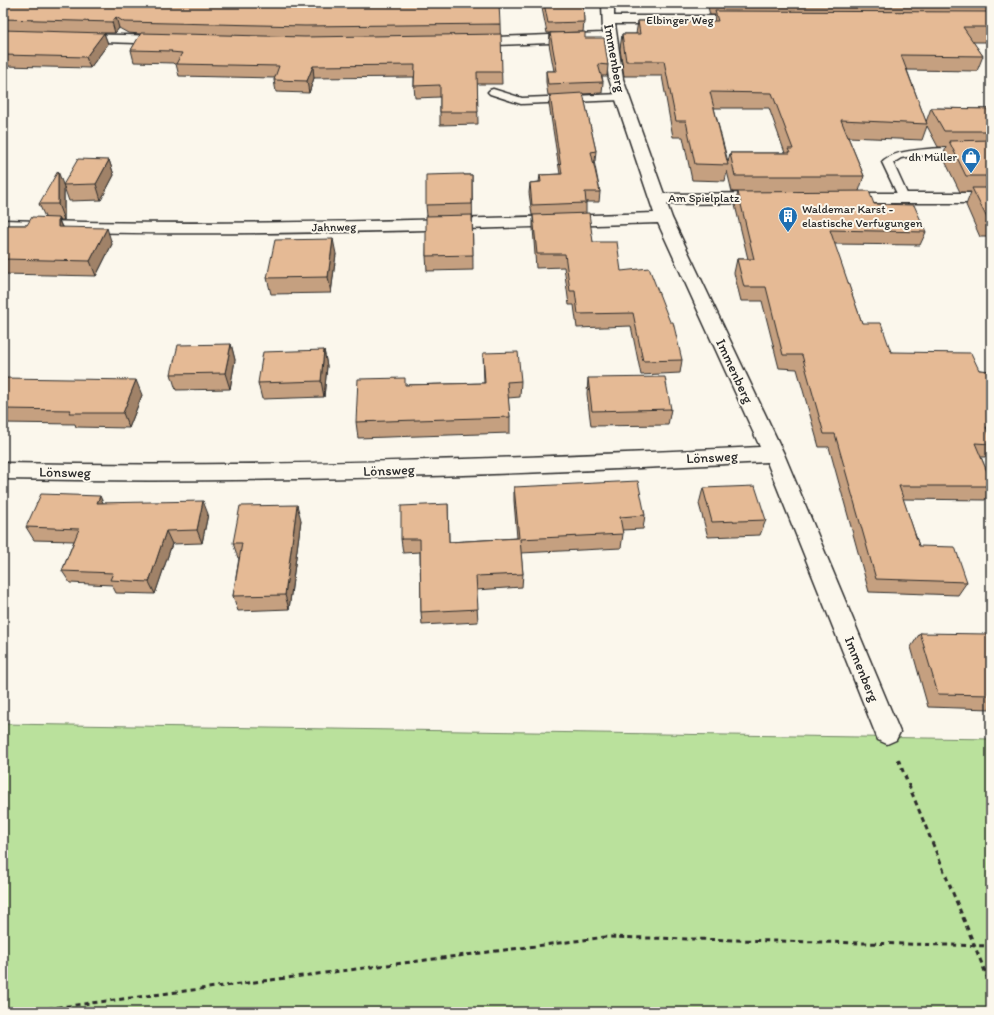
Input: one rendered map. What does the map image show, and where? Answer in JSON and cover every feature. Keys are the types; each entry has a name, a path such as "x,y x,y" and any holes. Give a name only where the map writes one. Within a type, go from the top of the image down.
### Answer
{"street":[{"name":"Immenberg","path":"608,3 608,20 616,79 664,218 774,454 887,732"},
{"name":"Elbinger Weg","path":"608,20 760,20"},
{"path":"66,37 183,40"},
{"path":"460,42 611,37"},
{"name":"Am Spielplatz","path":"657,199 784,198"},
{"path":"824,198 991,198"},
{"name":"Jahnweg","path":"3,226 213,229 664,218"},
{"name":"Lönsweg","path":"3,471 120,473 301,472 558,464 774,454"}],"lane":[{"path":"493,92 521,101 622,97"},
{"path":"904,198 887,162 898,156 912,153 991,151"}],"path":[{"path":"887,732 991,986"},
{"path":"21,1012 606,937 991,946"}],"green space":[{"path":"3,724 991,739 991,1012 3,1012"}],"building":[{"path":"4,3 264,5 264,3 499,3 500,24 305,26 124,22 116,17 112,22 3,19"},
{"path":"544,3 583,3 584,22 548,23"},
{"path":"715,11 991,12 991,27 963,27 983,56 901,55 927,124 841,120 864,176 735,176 730,153 790,153 788,149 793,149 772,93 710,92 728,165 695,164 686,121 676,121 664,61 626,61 622,34 640,34 638,21 718,21"},
{"path":"3,30 104,33 86,57 3,55"},
{"path":"585,32 585,38 604,38 608,65 598,64 603,82 548,84 546,71 557,71 550,33"},
{"path":"141,33 305,37 501,34 502,72 477,72 478,112 440,112 440,85 414,86 415,65 313,66 307,81 274,80 279,66 176,64 182,53 171,52 172,51 131,50"},
{"path":"583,93 596,151 591,152 600,192 585,192 586,203 532,205 530,183 541,182 540,175 562,174 550,95"},
{"path":"931,108 991,109 991,131 944,131"},
{"path":"991,140 991,176 966,176 949,141"},
{"path":"78,159 109,160 96,184 63,185"},
{"path":"58,171 58,204 39,204"},
{"path":"426,175 472,175 472,204 426,205"},
{"path":"972,188 991,188 991,221 988,220"},
{"path":"869,191 874,204 914,205 926,232 830,230 862,323 881,323 891,352 971,353 979,370 991,371 991,428 986,427 991,439 991,444 975,443 991,481 991,486 899,486 919,546 955,547 967,582 876,579 835,434 824,434 802,355 783,355 766,287 744,287 737,259 754,259 738,192"},
{"path":"589,213 593,242 617,242 621,271 649,268 670,322 673,322 682,360 643,361 633,313 578,314 575,291 570,291 565,254 537,254 533,215"},
{"path":"472,215 473,255 426,256 426,216"},
{"path":"32,217 58,218 58,227 107,228 90,261 3,259 3,225 27,225"},
{"path":"333,239 328,277 267,278 275,240"},
{"path":"231,344 225,373 171,374 178,345"},
{"path":"324,350 321,381 258,383 263,352"},
{"path":"518,352 521,381 507,382 510,417 356,422 358,379 405,378 405,385 485,383 483,353"},
{"path":"665,377 671,409 592,411 588,378"},
{"path":"3,378 136,380 123,413 69,413 71,410 3,409"},
{"path":"638,481 645,515 620,517 623,534 520,539 523,574 476,576 478,609 421,612 420,539 401,539 401,506 448,504 449,542 519,538 514,487"},
{"path":"755,486 766,520 712,522 703,488"},
{"path":"41,494 100,496 97,503 203,501 197,530 166,531 149,582 110,580 113,573 62,571 79,529 26,527"},
{"path":"297,505 285,595 233,596 242,543 233,543 240,506"},
{"path":"920,633 988,634 991,643 991,695 938,694"}],"place":[{"name":"dh Müller","path":"971,174"},
{"name":"Waldemar Karst - elastische Verfugungen","path":"788,233"}]}
